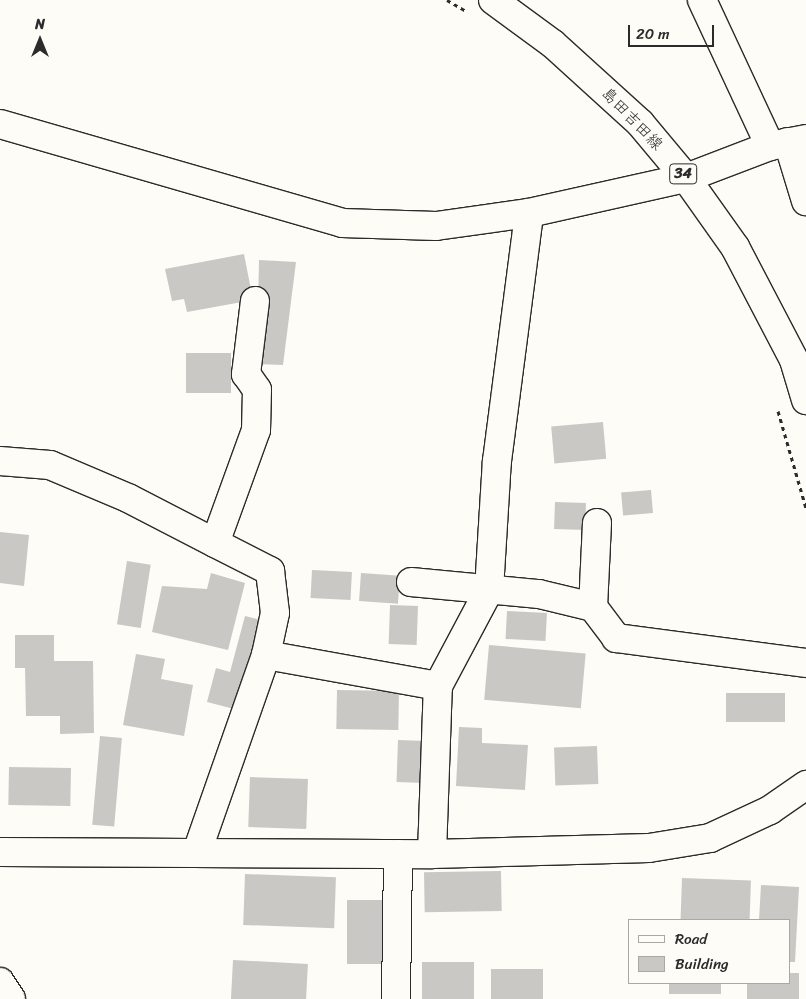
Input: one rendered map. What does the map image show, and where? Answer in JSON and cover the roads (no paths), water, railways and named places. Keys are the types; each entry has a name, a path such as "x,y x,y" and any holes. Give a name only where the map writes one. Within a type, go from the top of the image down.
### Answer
{"street":[{"path":"702,0 788,142 806,201"},
{"name":"島田吉田線","path":"482,7 553,44 640,123 686,178 735,247 794,360 806,400"},
{"path":"0,124 342,223 436,226 529,214 686,178 788,142"},
{"path":"432,854 438,686 490,590 497,461 529,214"},
{"path":"215,543 256,430 257,390 246,374 255,301"},
{"path":"0,461 50,465 128,498 270,571 275,613 266,654 197,852"},
{"path":"597,523 593,607 616,638 806,663"},
{"path":"411,582 539,594 593,607"},
{"path":"266,654 438,686"},
{"path":"0,852 432,854 649,848 710,838 770,810 806,785"},
{"path":"396,999 398,854"},
{"path":"0,982 11,999"}]}
